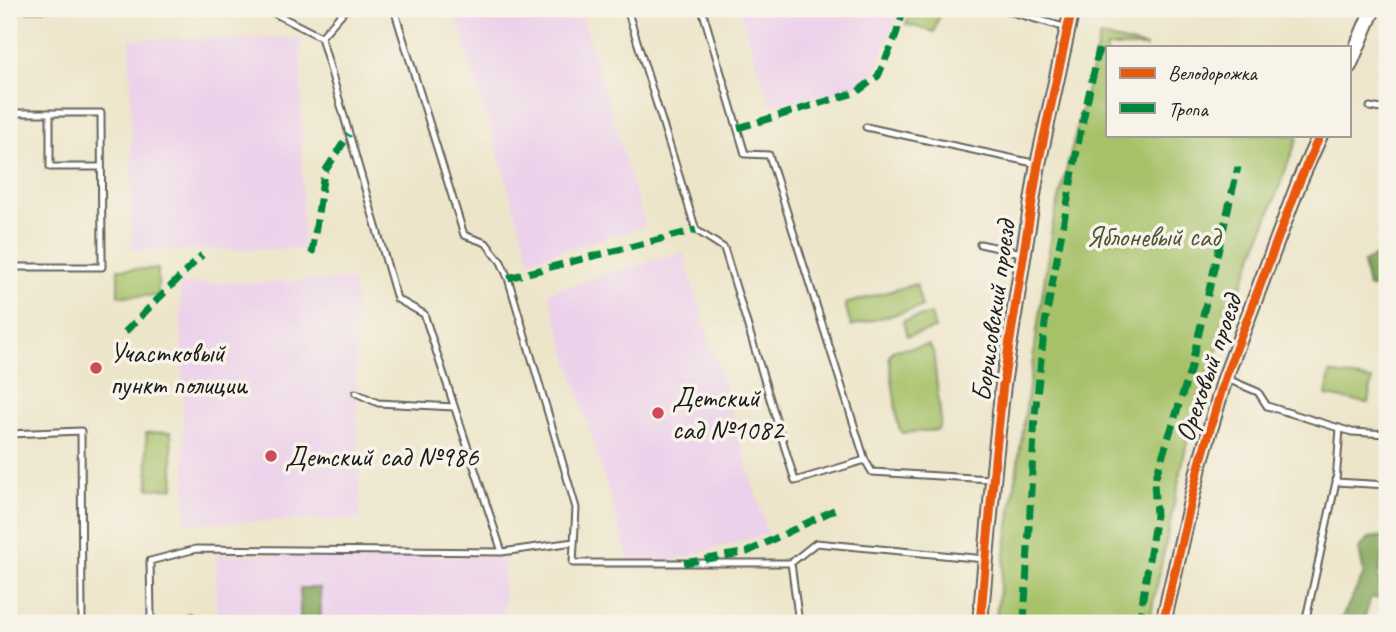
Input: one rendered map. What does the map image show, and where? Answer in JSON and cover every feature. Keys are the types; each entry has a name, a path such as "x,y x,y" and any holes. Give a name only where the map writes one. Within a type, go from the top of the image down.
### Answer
{"street":[{"name":"Борисовский проезд","path":"980,623 1003,384 1038,164 1072,9"},
{"path":"1350,64 1373,9"},
{"name":"Ореховый проезд","path":"1163,623 1199,467 1225,378 1300,180 1320,136"}],"lane":[{"path":"17,9 56,9"},
{"path":"267,9 321,37 397,299 424,314 502,552"},
{"path":"321,37 346,9"},
{"path":"394,9 464,235 486,243 501,262 508,278 576,508 573,563 791,563 816,543 986,559"},
{"path":"627,9 696,230 723,248 795,481 865,460"},
{"path":"702,9 745,154 769,155 865,460 872,472 993,479"},
{"path":"1001,9 1067,28"},
{"path":"1370,107 1387,110"},
{"path":"9,113 101,113 102,267 9,268"},
{"path":"50,113 50,167 101,167"},
{"path":"866,127 1038,164"},
{"path":"980,244 1024,254"},
{"path":"1225,378 1258,391 1266,406 1352,432 1387,434"},
{"path":"356,393 378,403 454,407"},
{"path":"1305,623 1336,482 1340,428"},
{"path":"9,434 80,431 82,623"},
{"path":"1336,482 1387,485"},
{"path":"147,623 152,615 150,561 196,549 502,552 574,542"},
{"path":"791,563 799,622 814,623"},
{"path":"192,616 192,623"}],"shaded area":[{"path":"454,9 580,9 645,226 530,260"},
{"path":"739,9 898,9 876,69 856,87 771,106"},
{"path":"301,38 303,249 132,250 130,39"},
{"name":"Детский сад №1082","path":"683,252 768,534 646,568 630,563 548,292"},
{"name":"Детский сад №986","path":"354,280 360,519 186,523 180,284"},
{"path":"216,554 504,556 504,621 524,623 216,623"}],"green space":[{"path":"911,9 941,9 934,32 906,24"},
{"name":"Яблоневый сад","path":"1100,36 1143,46 1106,46 1106,136 1298,137 1192,418 1149,623 995,623 1052,227"},
{"path":"1387,249 1387,289 1368,287 1363,263"},
{"path":"118,269 158,269 158,296 118,296"},
{"path":"916,284 922,307 851,326 845,304"},
{"path":"931,314 935,329 907,336 903,321"},
{"path":"929,345 933,351 941,421 938,430 902,433 898,425 889,356 894,350"},
{"path":"1330,373 1372,380 1368,403 1326,396"},
{"path":"171,432 174,488 149,489 146,433"},
{"path":"1387,536 1387,552 1383,553 1378,577 1387,595 1387,601 1371,597 1363,623 1339,623 1364,574 1359,549 1369,538"},
{"path":"300,588 320,588 321,623 300,623"}],"marked path":[{"path":"738,128 857,92 878,76 895,38 904,9"},
{"path":"1024,623 1035,415 1045,323 1081,129 1099,49"},
{"path":"312,254 324,173 349,134"},
{"path":"1139,623 1156,515 1154,482 1190,371 1238,167"},
{"path":"508,278 696,230"},
{"path":"125,332 202,255"},
{"path":"684,563 747,552 838,508"}],"cycle path":[{"path":"980,623 1003,384 1038,164 1072,9"},
{"path":"1163,623 1199,467 1225,378 1300,180 1320,136"}],"place":[{"name":"Участковый пункт полиции","path":"96,368"},
{"name":"Детский сад №1082","path":"658,413"},
{"name":"Детский сад №986","path":"271,456"}]}
